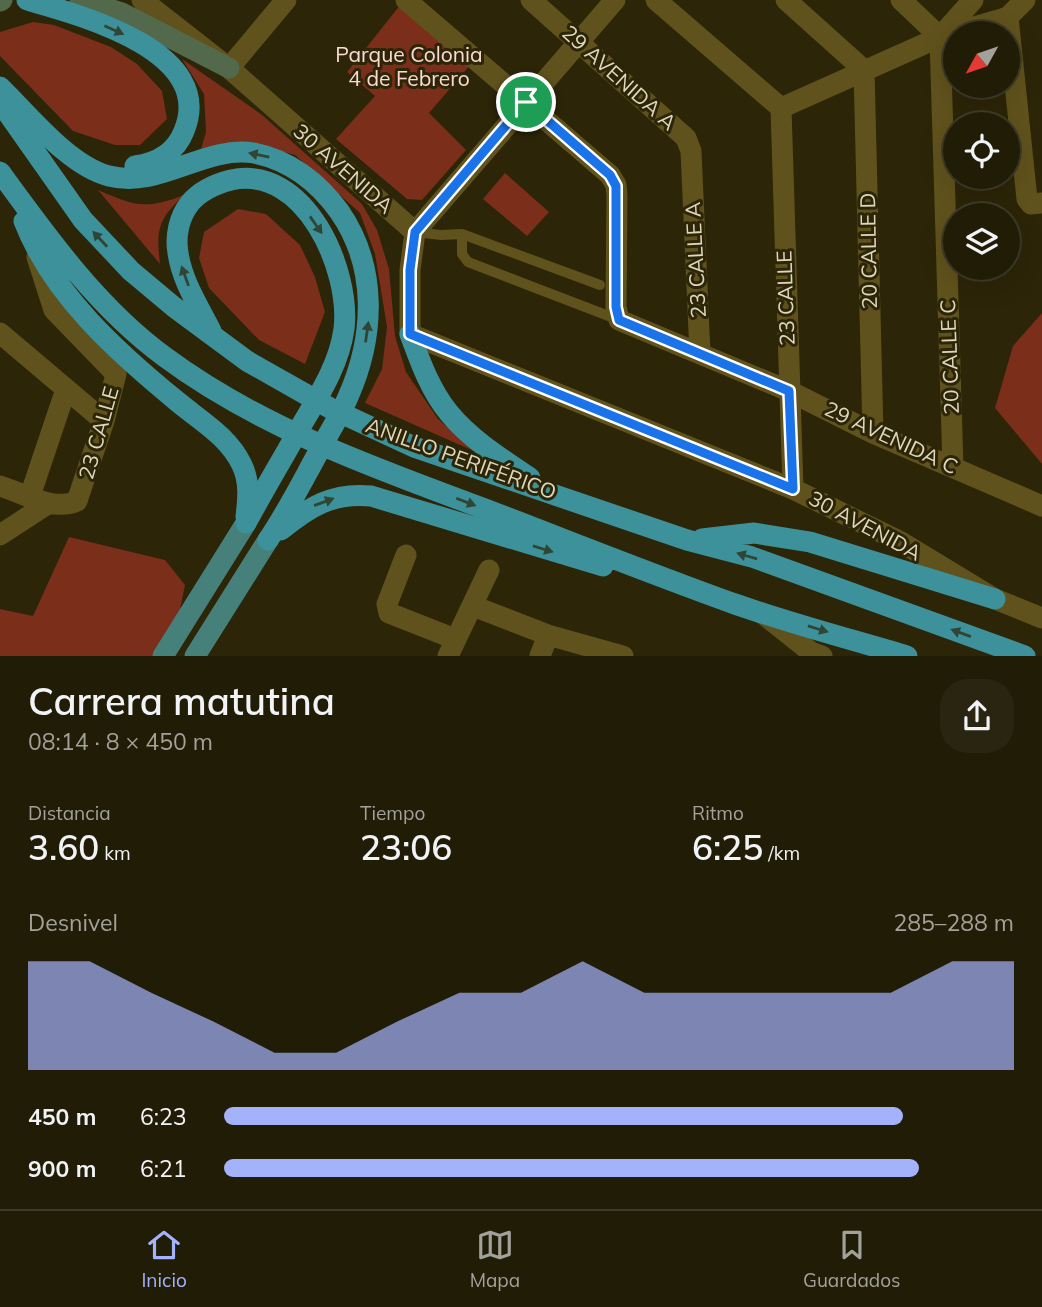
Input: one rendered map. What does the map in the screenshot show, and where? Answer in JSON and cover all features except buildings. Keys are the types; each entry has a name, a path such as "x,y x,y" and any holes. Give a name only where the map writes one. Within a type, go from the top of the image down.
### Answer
{"highway":[{"path":"27,0 82,17 157,52 178,74 188,94 186,127 181,137 157,161 123,168 100,164 64,149"},
{"path":"0,86 64,149 99,173 137,179 222,154 264,155 290,165 316,184 351,228 359,247 369,291 370,314 365,349 348,397 268,540"},
{"name":"ANILLO PERIFÉRICO","path":"0,102 91,229 131,271 247,361 330,408 414,447 687,540 752,557 1025,656"},
{"path":"214,338 179,261 177,241 181,220 194,198 212,186 235,179 262,181 290,195 303,207 325,238 341,276 345,313 340,347 330,375 246,523"},
{"path":"5,180 28,232 58,282 88,318 135,365 226,441 246,474 246,523"},
{"name":"ANILLO PERIFÉRICO","path":"5,180 45,234 125,324 166,358 239,406 402,478 666,578 761,612 907,656"},
{"path":"410,334 422,367 449,413 490,451 555,495"},
{"path":"268,540 309,508 334,498 371,496 588,563 666,578"},
{"path":"687,540 754,533 810,542 995,599"}],"main road":[{"path":"80,0 122,13 229,68"},
{"path":"163,656 246,523"},
{"path":"195,656 268,540"}],"street":[{"name":"30 AVENIDA","path":"142,0 229,68 415,232"},
{"path":"229,68 286,0"},
{"path":"406,0 610,175 616,186 617,196 616,307 621,322"},
{"name":"29 AVENIDA A","path":"531,0 686,138 692,165"},
{"path":"410,334 410,270 415,232 615,0"},
{"path":"656,0 780,108 940,37 1004,13 1025,0"},
{"path":"786,0 864,70"},
{"path":"901,0 940,37"},
{"path":"940,37 973,0"},
{"path":"1004,13 1027,199 1031,204 1039,204"},
{"name":"20 CALLE C","path":"940,37 953,467"},
{"name":"20 CALLE D","path":"864,70 873,433"},
{"name":"23 CALLE","path":"780,108 793,489"},
{"name":"23 CALLE A","path":"692,165 700,354"},
{"name":"23 CALLE","path":"28,232 54,310 116,374 104,422 77,501 72,503 39,500"},
{"name":"29 AVENIDA C","path":"621,322 789,391 873,433 1042,506"},
{"path":"0,333 104,422"},
{"name":"30 AVENIDA","path":"410,334 793,489 901,542 995,599 1042,618"},
{"path":"0,536 39,500 66,389"},
{"path":"0,486 39,500"},
{"path":"407,555 387,610 393,616 452,647 489,570"},
{"path":"473,606 548,635 623,656"},
{"path":"761,612 811,652 822,656"},
{"path":"540,656 548,635"}],"lane":[{"path":"415,232 462,234 600,285"},
{"path":"462,234 462,254 468,262 621,322"}],"green space":[{"name":"Parque Colonia 4 de Febrero","path":"401,4 471,64 429,113 466,150 422,200 407,199 336,139 375,96 347,72"},
{"path":"33,22 54,25 111,47 137,64 162,91 167,119 140,145 115,145 73,131 0,56 0,32"},
{"path":"182,59 261,114 362,204 377,230 389,269 395,336 406,372 438,419 476,452 365,403 382,369 387,327 375,254 360,213 295,155 245,142 201,149 206,132 204,94"},
{"path":"505,173 549,212 527,236 483,199"},
{"path":"98,190 140,204 159,203 184,195 169,211 161,226 158,242 160,264"},
{"path":"238,209 266,214 300,245 315,277 325,312 305,364 259,340 209,288 199,258 204,232"},
{"path":"1042,313 1042,464 995,408 1013,346"},
{"path":"69,537 165,560 185,585 176,629 162,656 0,656 0,609 33,616"}],"route":[{"path":"526,102 610,175 616,186 616,307 619,320 789,391 793,489 410,334 410,270 415,232 526,102"}]}
